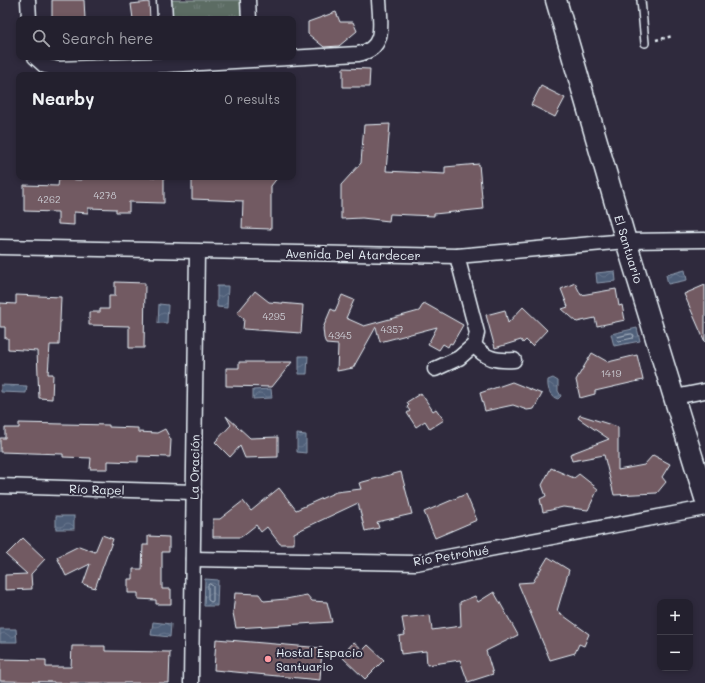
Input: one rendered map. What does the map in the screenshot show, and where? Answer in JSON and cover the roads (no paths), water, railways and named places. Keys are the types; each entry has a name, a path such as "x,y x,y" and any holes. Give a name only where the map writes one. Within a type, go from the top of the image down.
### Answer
{"street":[{"path":"28,0 29,16"},
{"path":"164,0 165,16"},
{"path":"248,0 249,16"},
{"path":"296,56 364,53 374,47 379,38 380,32 379,0"},
{"name":"El Santuario","path":"556,0 626,241 705,498"},
{"path":"38,60 45,66 51,68 194,60"},
{"name":"Avenida Del Atardecer","path":"0,247 457,256 626,241 705,240"},
{"name":"La Oración","path":"191,683 197,252"},
{"path":"435,369 458,358 474,345 477,333 457,256"},
{"path":"474,345 487,357 500,361 514,360"},
{"path":"675,397 705,391"},
{"name":"Río Rapel","path":"0,486 194,492"},
{"name":"Río Petrohué","path":"193,559 416,563 705,508"}],"lane":[{"path":"641,0 645,43"}],"water":[{"path":"685,270 687,280 668,284 666,275"},
{"path":"615,271 616,281 597,283 596,273"},
{"path":"217,286 228,286 227,308 217,307"},
{"path":"159,304 168,305 167,323 158,323"},
{"path":"637,328 640,341 614,346 611,334"},
{"path":"299,356 308,356 307,374 299,374"},
{"path":"553,378 558,381 558,391 561,396 558,399 551,394 548,386 548,380"},
{"path":"1,385 27,386 26,393 1,392"},
{"path":"271,389 272,398 253,399 253,390"},
{"path":"297,434 306,435 306,453 297,452"},
{"path":"56,516 74,516 74,529 56,529"},
{"path":"205,579 218,580 217,606 204,606"},
{"path":"153,622 171,624 170,637 151,635"},
{"path":"0,629 16,629 17,642 0,642"}],"place":[{"name":"Hostal Espacio Santuario","path":"268,659"}]}
